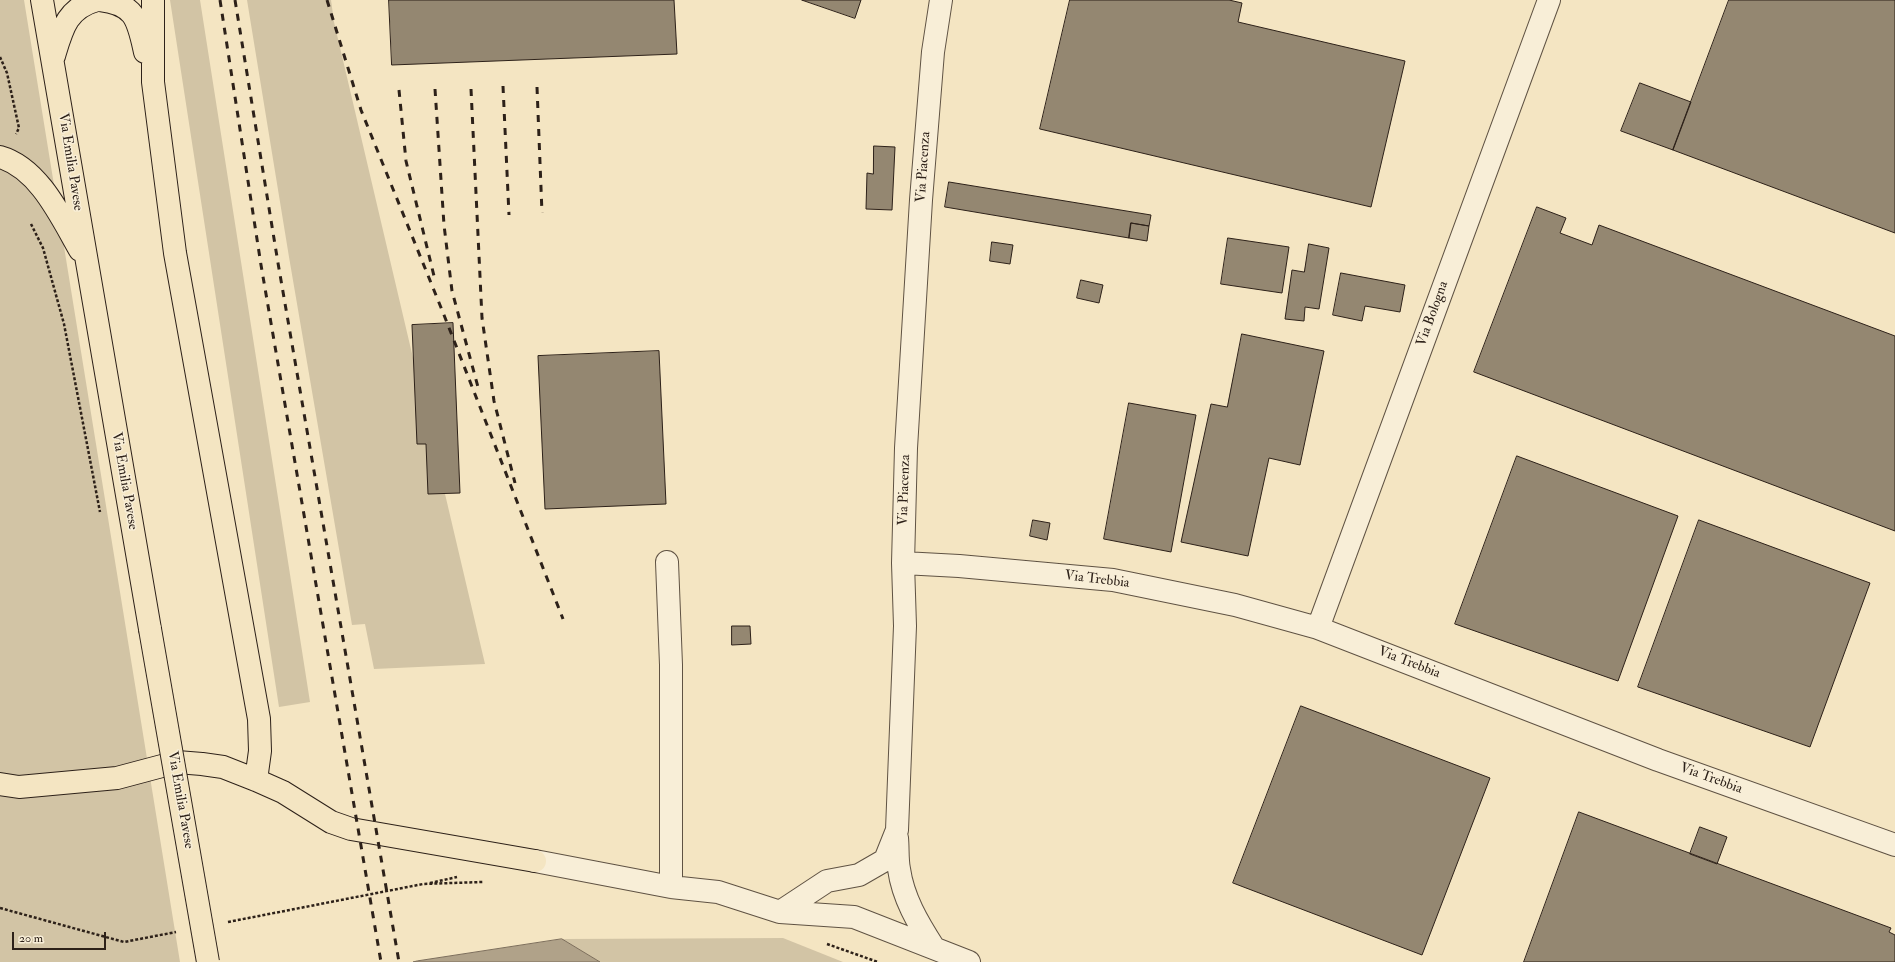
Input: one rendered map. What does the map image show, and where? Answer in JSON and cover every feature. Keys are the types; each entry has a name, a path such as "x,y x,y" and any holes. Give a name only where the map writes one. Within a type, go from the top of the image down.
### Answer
{"main road":[{"name":"Via Emilia Pavese","path":"42,0 208,962"},
{"path":"53,59 66,22 74,12 85,3 97,0"},
{"path":"100,0 114,1 128,8 139,26 153,82 175,253 259,719 260,751 256,780"},
{"path":"153,0 153,82"},
{"path":"3,158 36,179 59,213 87,263"},
{"path":"0,784 19,787 117,778 177,762 223,767 283,792 331,822 351,829 535,860"}],"street":[{"name":"Via Piacenza","path":"780,912 827,882 859,875 885,860 897,830 905,626 903,564 906,448 921,200 932,52 941,0"},
{"name":"Via Bologna","path":"1318,628 1549,0"},
{"path":"666,562 671,665 671,887"},
{"name":"Via Trebbia","path":"903,564 959,566 1113,580 1235,605 1318,628 1658,760 1895,845"},
{"path":"897,830 899,869 907,900 918,923 934,948"},
{"path":"535,860 671,887 718,892 780,912 854,917 969,962"}],"path":[{"path":"0,58 7,73 19,128 3,158"},
{"path":"29,221 43,248 64,324 101,518"},
{"path":"223,923 423,884 491,882"},
{"path":"0,908 124,942 177,932"},
{"path":"821,943 878,962"}],"shaded area":[{"path":"0,0 24,0 180,962 0,962"},
{"path":"170,0 200,0 310,702 279,707"},
{"path":"247,0 331,0 334,22 485,664 374,669 365,624 352,625"},
{"path":"783,938 843,962 600,962 562,939"},
{"path":"562,939 600,962 413,962 417,961"}],"building":[{"path":"389,0 674,0 677,54 392,65"},
{"path":"802,0 861,0 855,18"},
{"path":"1070,0 1229,0 1242,3 1238,22 1405,61 1371,207 1040,129"},
{"path":"1729,0 1895,0 1895,233 1673,150"},
{"path":"1640,83 1691,102 1673,150 1621,131"},
{"path":"874,146 895,147 892,210 866,209 867,173 873,174"},
{"path":"949,182 1151,215 1149,226 1131,223 1129,238 945,207"},
{"path":"1537,207 1566,218 1560,233 1592,245 1599,225 1895,336 1895,531 1474,372"},
{"path":"1131,223 1149,226 1147,241 1129,238"},
{"path":"1228,238 1289,247 1282,293 1221,284"},
{"path":"992,242 1013,245 1010,264 990,261"},
{"path":"1309,244 1329,248 1319,309 1305,307 1304,321 1285,319 1292,270 1304,272"},
{"path":"1341,273 1405,285 1400,312 1365,306 1362,321 1333,315"},
{"path":"1081,280 1103,285 1099,303 1077,298"},
{"path":"453,323 460,493 428,494 426,444 417,444 412,325"},
{"path":"1242,334 1324,351 1300,465 1269,458 1248,556 1181,542 1211,404 1227,407"},
{"path":"659,351 666,504 545,509 538,356"},
{"path":"1129,403 1196,415 1171,552 1104,539"},
{"path":"1517,456 1678,516 1618,681 1455,624"},
{"path":"1033,520 1050,523 1047,540 1030,536"},
{"path":"1699,520 1870,583 1810,747 1638,687"},
{"path":"732,626 750,626 751,644 732,645"},
{"path":"1301,706 1490,778 1422,955 1233,883"},
{"path":"1579,812 1891,928 1889,932 1895,935 1895,962 1524,962"},
{"path":"1700,827 1727,837 1717,864 1690,854"}],"railway":[{"path":"220,0 261,265 381,962"},
{"path":"235,0 278,263 399,962"},
{"path":"327,0 361,110 444,315 563,619"},
{"path":"503,86 509,215"},
{"path":"537,87 542,213"},
{"path":"435,89 444,225 452,291 478,387"},
{"path":"471,89 482,318 494,401 515,483"},
{"path":"399,90 406,161 434,276"}]}
